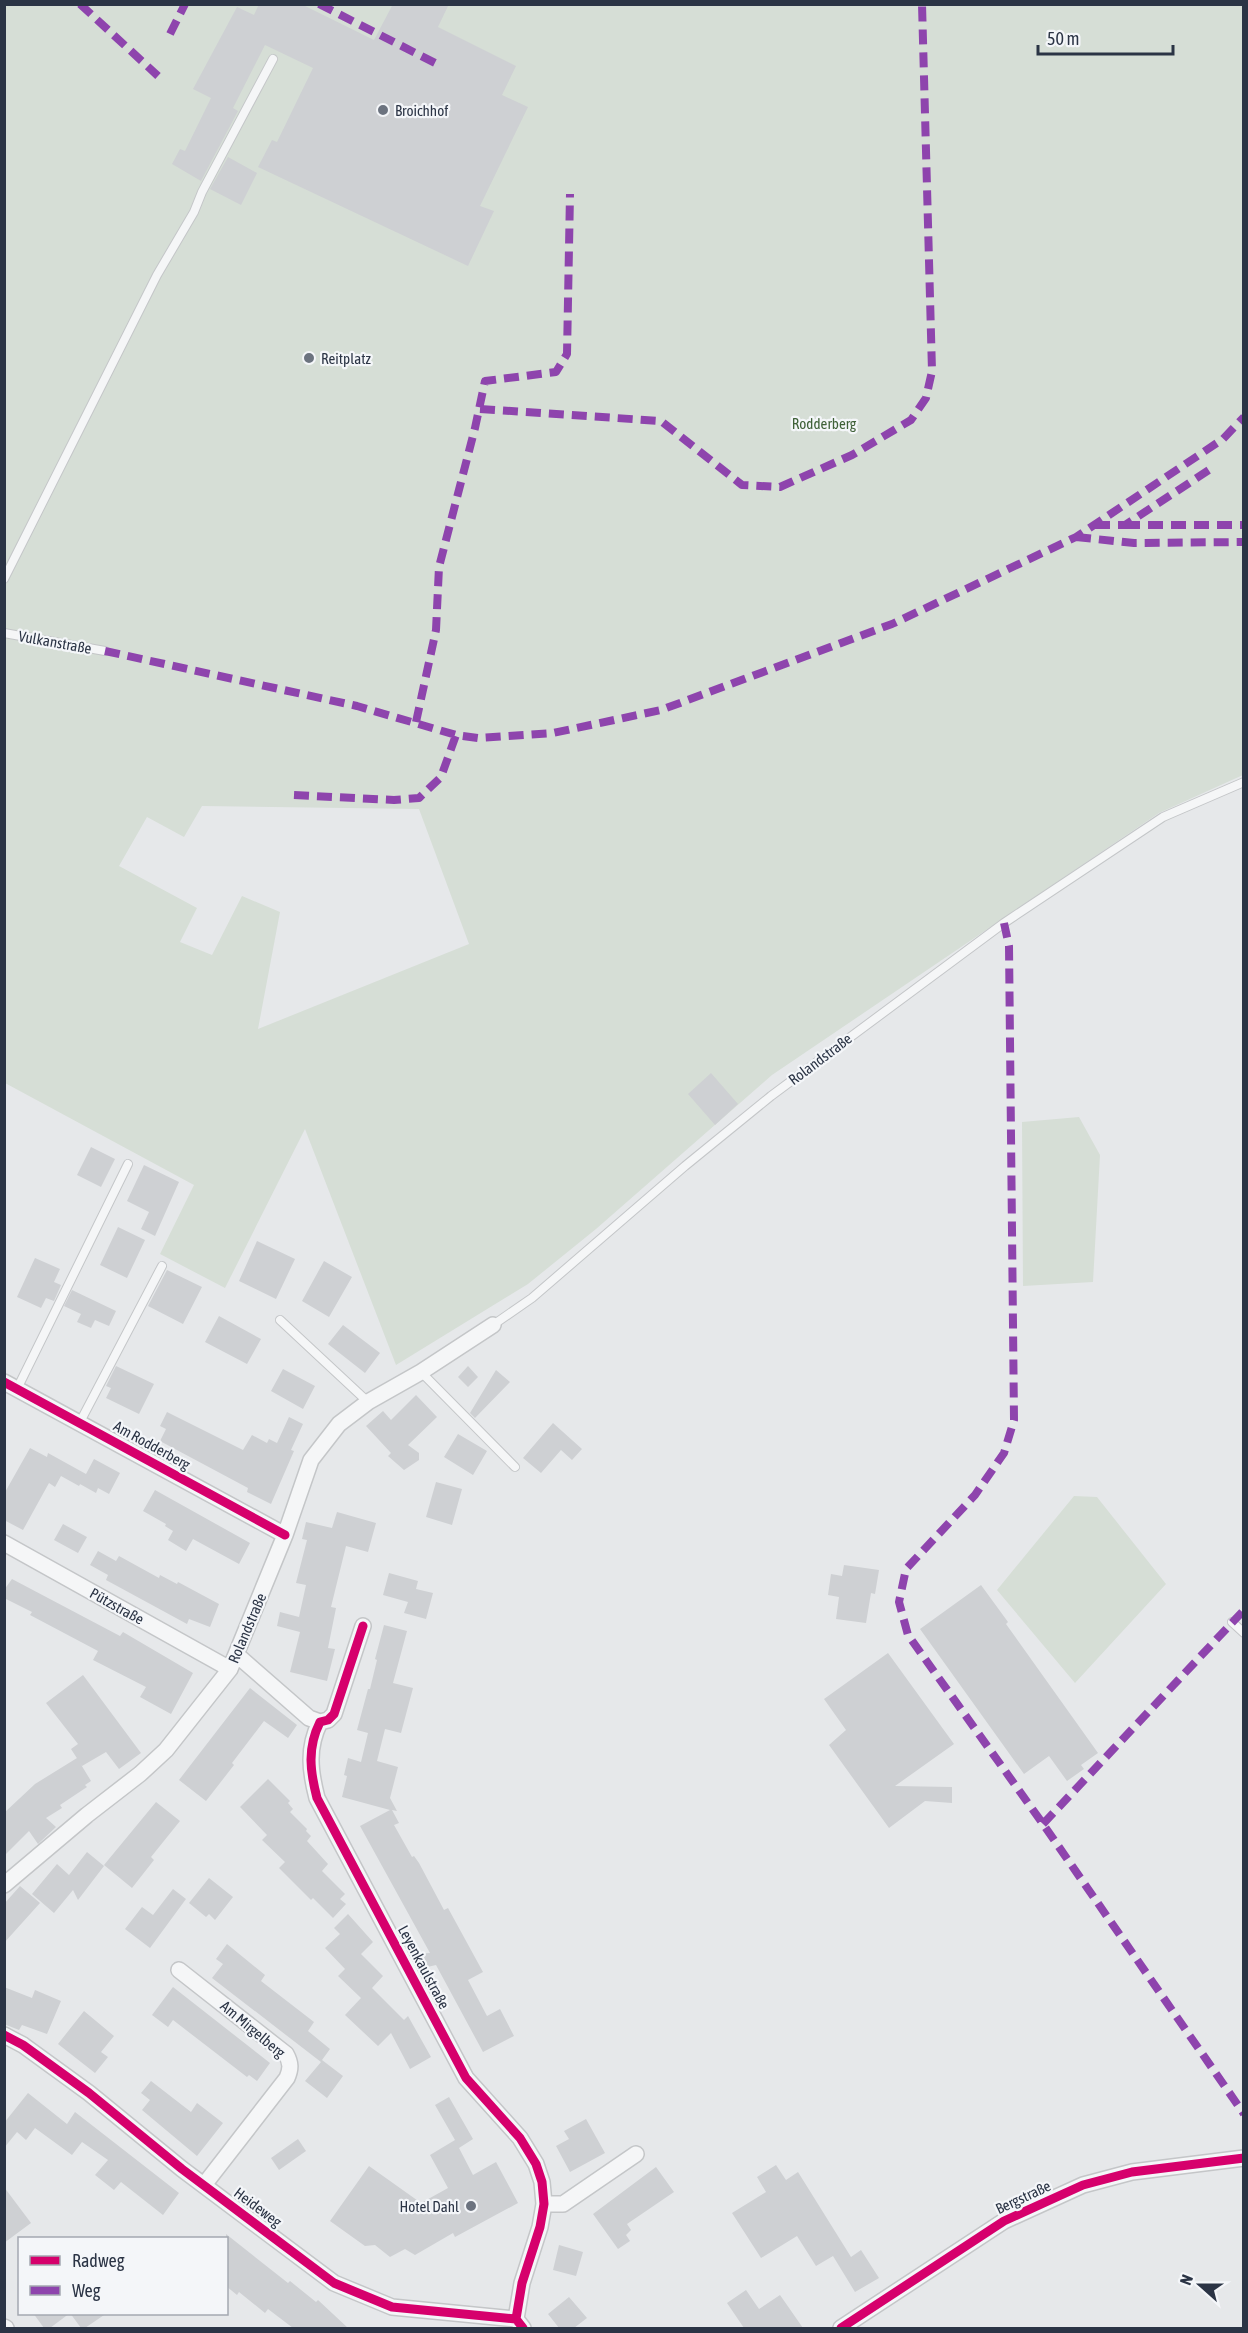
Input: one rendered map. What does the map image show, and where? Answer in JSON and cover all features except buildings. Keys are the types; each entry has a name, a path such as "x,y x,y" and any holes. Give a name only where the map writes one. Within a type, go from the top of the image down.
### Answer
{"street":[{"name":"Rolandstraße","path":"4,1885 166,1750 234,1662 285,1535 311,1460 339,1425 368,1402 421,1372 493,1325"},
{"name":"Am Rodderberg","path":"11,1385 285,1535"},
{"name":"Pützstraße","path":"4,1544 234,1662"},
{"name":"Leyenkaulstraße","path":"363,1626 334,1714 328,1720 320,1722 313,1736 310,1775 317,1798 466,2078 530,2151 542,2182 544,2204 540,2227 522,2283 520,2324"},
{"path":"234,1662 309,1718 320,1722"},
{"name":"Am Mirgelberg","path":"179,1970 286,2054 291,2070 204,2185"},
{"name":"Heideweg","path":"4,2035 23,2045 89,2093 204,2185 334,2283 392,2307 520,2324"},
{"path":"544,2204 563,2204 636,2154"},
{"name":"Bergstraße","path":"841,2328 1004,2221 1083,2185 1132,2172 1244,2158"}],"lane":[{"path":"4,579 152,285 194,212 273,59"},
{"name":"Vulkanstraße","path":"4,633 105,651"},
{"name":"Rolandstraße","path":"493,1325 532,1298 685,1166 771,1096 1004,923 1163,818 1244,782"},
{"name":"Am Rodderberg","path":"11,1385 128,1164"},
{"path":"80,1422 162,1266"},
{"path":"280,1320 368,1402"},
{"path":"421,1372 515,1467"},
{"path":"1232,1622 1244,1633"}],"green space":[{"name":"Rodderberg","path":"4,5 1243,5 1243,775 1159,813 772,1075 596,1229 528,1284 396,1365 305,1129 225,1288 160,1254 194,1185 5,1083","holes":["202,806 419,809 469,944 258,1029 280,912 242,896 212,955 180,942 197,908 119,866 147,817 184,837"]},
{"path":"1079,1117 1100,1155 1093,1282 1023,1286 1022,1122"},
{"path":"1074,1496 1097,1497 1166,1584 1075,1683 997,1590"}],"marked path":[{"path":"80,4 158,76"},
{"path":"170,34 185,4"},
{"path":"319,4 441,66"},
{"path":"480,409 661,421 742,485 780,487 852,455 911,420 926,398 932,371 922,4"},
{"path":"416,722 436,630 439,567 485,381 556,372 567,354 570,194"},
{"path":"105,651 357,706 456,735 478,738 553,733 661,710 892,624 1076,537 1223,439 1244,417"},
{"path":"1095,525 1125,525 1209,470"},
{"path":"1125,525 1244,525"},
{"path":"1076,537 1134,543 1244,542"},
{"path":"294,795 394,800 419,798 441,777 456,735"},
{"path":"1004,923 1009,946 1014,1420 1004,1453 975,1495 906,1569 899,1602 908,1635 1043,1824 1244,2114"},
{"path":"1043,1824 1244,1610"}],"cycle path":[{"path":"4,1382 285,1535"},
{"path":"363,1626 334,1714 328,1720 320,1722 313,1741 311,1769 317,1798 466,2078 520,2138 536,2164 542,2182 544,2204 540,2227 522,2283 516,2319"},
{"path":"4,2035 23,2045 89,2093 182,2169 334,2283 392,2307 516,2319 523,2328"},
{"path":"841,2328 1004,2221 1083,2185 1132,2172 1244,2158"}],"place":[{"name":"Broichhof","path":"383,110"},
{"name":"Reitplatz","path":"309,358"},
{"name":"Hotel Dahl","path":"471,2206"}]}
